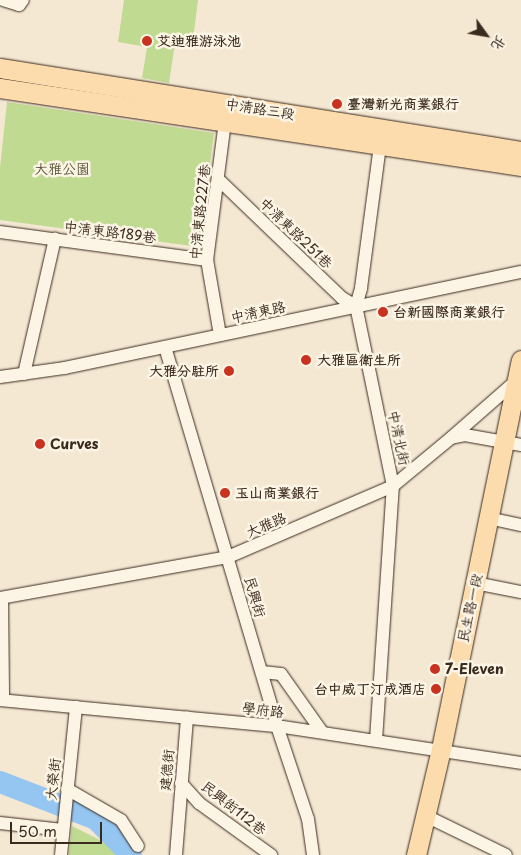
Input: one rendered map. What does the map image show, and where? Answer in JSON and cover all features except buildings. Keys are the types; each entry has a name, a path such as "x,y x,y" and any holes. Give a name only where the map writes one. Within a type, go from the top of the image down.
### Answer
{"main road":[{"name":"中清路三段","path":"0,68 521,151"},
{"name":"中清路三段","path":"0,88 521,166"},
{"name":"民生路一段","path":"416,855 441,749 488,518 513,443 516,381 521,360"}],"street":[{"path":"3,0 19,5 23,0"},
{"name":"中清東路227巷","path":"220,335 207,260 225,122"},
{"name":"中清北街","path":"376,740 393,486 356,306 361,288 380,145"},
{"name":"中清東路251巷","path":"218,179 342,298 356,306"},
{"path":"0,232 55,239"},
{"name":"中清東路189巷","path":"24,374 55,239 207,260"},
{"name":"中清東路","path":"0,377 165,347 521,272"},
{"name":"民興街","path":"165,347 277,726 308,819 313,855"},
{"name":"大雅路","path":"1,598 228,558 393,486 516,381"},
{"path":"451,438 464,435 513,443"},
{"path":"488,518 521,525"},
{"path":"475,583 521,592"},
{"path":"1,598 1,700"},
{"path":"262,672 281,674 322,732"},
{"name":"學府路","path":"1,700 277,726 441,749 521,763"},
{"name":"大榮街","path":"60,855 76,707"},
{"name":"建德街","path":"176,855 187,717"},
{"name":"民興街112巷","path":"181,783 199,803 270,855"},
{"path":"67,791 121,820 138,846"},
{"path":"424,815 506,855"},
{"path":"0,823 63,827"}],"green space":[{"name":"艾迪雅游泳池","path":"124,0 198,0 193,40 176,37 169,83 142,78 147,47 118,42"},
{"name":"大雅公園","path":"7,102 214,133 199,247 0,220 0,168"},
{"path":"72,826 112,846 116,855 69,855"}],"waterway":[{"path":"0,782 96,819 131,855"}],"place":[{"name":"艾迪雅游泳池","path":"147,41"},
{"name":"臺灣新光商業銀行","path":"337,104"},
{"name":"台新國際商業銀行","path":"383,312"},
{"name":"大雅區衛生所","path":"306,360"},
{"name":"大雅分駐所","path":"229,371"},
{"name":"Curves","path":"40,444"},
{"name":"玉山商業銀行","path":"225,493"},
{"name":"7-Eleven","path":"435,669"},
{"name":"台中威丁汀成酒店","path":"436,689"}]}
